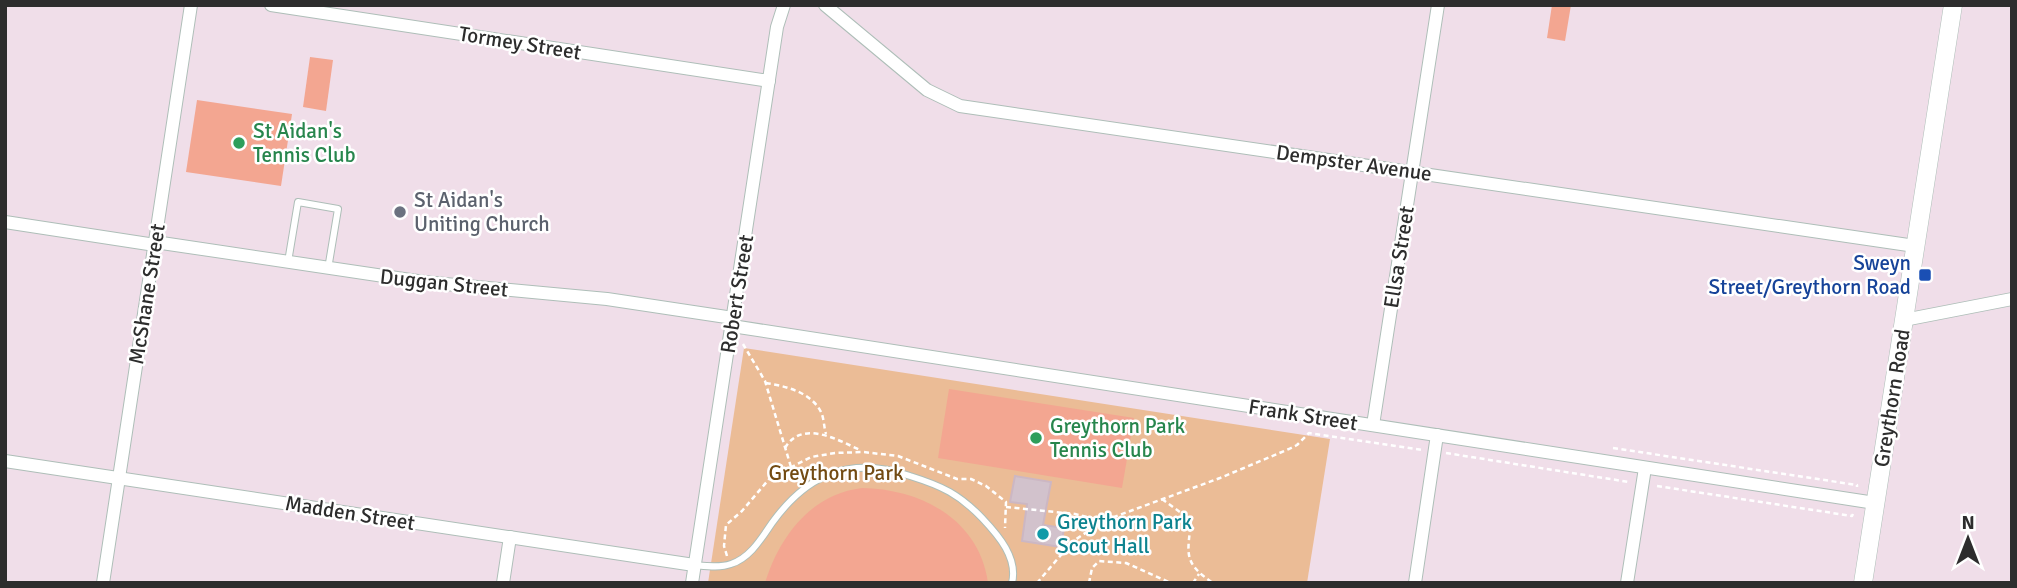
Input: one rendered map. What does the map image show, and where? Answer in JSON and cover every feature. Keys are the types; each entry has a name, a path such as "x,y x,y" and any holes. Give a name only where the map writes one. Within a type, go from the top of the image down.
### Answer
{"main road":[{"name":"Greythorn Road","path":"1863,583 1954,5"}],"street":[{"name":"McShane Street","path":"103,583 191,5"},
{"name":"Tormey Street","path":"271,5 769,81"},
{"name":"Robert Street","path":"692,583 769,81 784,5"},
{"name":"Dempster Avenue","path":"825,5 919,85 951,103 1916,246"},
{"name":"Ellsa Street","path":"1373,425 1438,5"},
{"name":"Duggan Street","path":"5,222 440,284 623,301 732,322"},
{"path":"1904,320 2012,299"},
{"name":"Frank Street","path":"732,322 1875,503"},
{"path":"1415,583 1437,435"},
{"name":"Madden Street","path":"5,461 694,565"},
{"path":"1627,583 1645,468"},
{"path":"503,583 510,537"}],"lane":[{"path":"288,262 298,202 338,209 328,269"},
{"path":"694,565 729,565 753,549 799,492 834,472 861,467 902,473 959,496 984,520 1009,554 1015,570 1012,583"}],"path":[{"path":"743,343 766,383 791,467"},
{"path":"766,383 788,386 809,399 821,412 827,435"},
{"path":"785,449 788,443 800,435 822,433 863,452"},
{"path":"729,565 724,546 726,525 742,511 769,478 811,457 835,453 863,452 898,456 957,480 971,479 986,486 1006,502 1004,531 1011,548 1009,554"},
{"path":"1037,583 1072,542 1103,521 1163,499 1191,520 1188,551 1192,567 1213,583"},
{"path":"1006,507 1075,514 1103,521"},
{"path":"1089,583 1092,568 1099,561 1126,564 1171,583"},
{"path":"1193,583 1199,574"}],"green space":[{"name":"Greythorn Park","path":"744,348 1330,439 1307,583 708,583"}],"shaded area":[{"path":"1552,5 1571,5 1565,41 1547,38"},
{"path":"310,57 333,60 326,111 303,107"},
{"name":"St Aidan's Tennis Club","path":"197,100 292,114 281,186 186,172"},
{"name":"Greythorn Park Tennis Club","path":"949,389 1134,418 1122,488 938,458"},
{"path":"862,488 905,494 944,512 960,525 973,541 988,583 765,583 779,550 800,520 827,499"}],"building":[{"path":"1015,476 1051,482 1043,525 1064,528 1061,547 1022,541 1027,504 1010,502"}],"place":[{"name":"St Aidan's Tennis Club","path":"239,143"},
{"name":"St Aidan's Uniting Church","path":"400,212"},
{"name":"Sweyn Street/Greythorn Road","path":"1925,275"},
{"name":"Greythorn Park Tennis Club","path":"1036,438"},
{"name":"Greythorn Park Scout Hall","path":"1043,534"}]}
